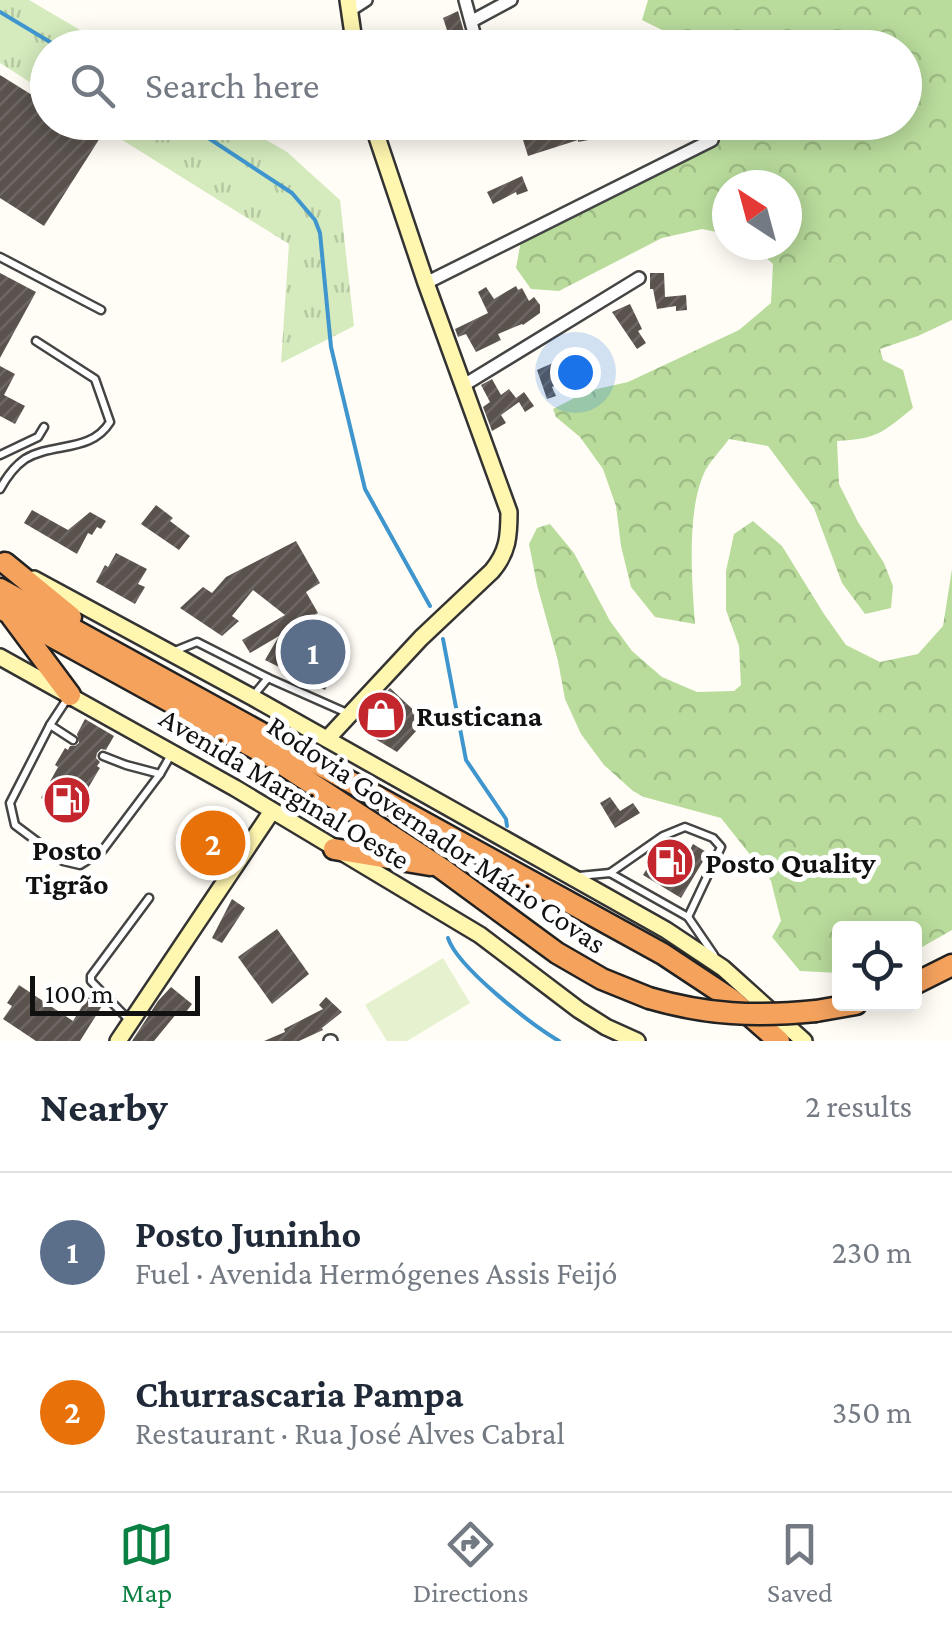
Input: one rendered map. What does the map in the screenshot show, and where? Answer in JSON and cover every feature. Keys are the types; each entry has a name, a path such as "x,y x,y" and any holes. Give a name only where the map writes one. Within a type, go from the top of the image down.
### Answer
{"highway":[{"path":"3,562 112,650"},
{"name":"Rodovia Governador Mário Covas","path":"0,590 663,954 721,992 778,1041"},
{"path":"4,610 70,695"},
{"name":"Rodovia Governador Mário Covas","path":"4,610 271,757 602,979 649,998 711,1013 742,1015 832,1008"},
{"path":"334,849 441,868"},
{"path":"922,980 952,965"}],"main road":[{"path":"327,740 420,638 492,571 508,545 509,512 378,140"},
{"path":"3,562 666,930 723,968 804,1041"},
{"name":"Avenida Marginal Oeste","path":"0,657 172,752 480,935 578,1010 636,1041"},
{"path":"118,1041 272,811"}],"street":[{"path":"348,6 366,0"},
{"path":"465,0 474,30"},
{"path":"472,21 511,0"},
{"path":"426,282 712,140"},
{"path":"464,385 639,278"}],"lane":[{"path":"0,257 100,310"},
{"path":"0,489 22,460 84,444 104,432 110,422 95,379 36,341"},
{"path":"0,455 38,438 44,427"},
{"path":"171,653 197,642 350,714"},
{"path":"252,697 268,678"},
{"path":"70,695 10,804 16,824 63,861 80,865 102,851 172,752"},
{"path":"50,726 73,740"},
{"path":"103,756 160,774"},
{"path":"574,877 610,872 663,836 685,827 713,838 722,848 688,917"},
{"path":"610,872 688,917 723,968"},
{"path":"131,1022 90,976 149,898"}],"green space":[{"path":"0,0 29,0 80,30 30,30 30,82 0,63"},
{"path":"648,0 952,0 952,320 880,349 883,360 903,370 913,408 878,433 837,441 839,484 884,563 893,586 891,608 865,614 842,583 814,508 768,446 729,439 705,471 695,506 695,624 655,617 631,587 616,506 603,469 553,409 588,391 628,382 739,330 771,303 773,264 769,260 802,260 802,170 712,170 712,231 702,229 662,238 559,291 531,289 516,268 522,235 695,140 922,140 922,30 662,30 642,20"},
{"path":"122,140 266,140 287,152 340,200 354,326 281,363 289,244"},
{"path":"753,521 782,546 846,645 880,662 918,654 943,626 952,569 952,930 922,947 922,921 832,921 832,973 800,971 772,937 781,921 771,881 721,818 633,791 604,765 581,734 565,699 529,544 537,528 550,524 574,553 610,621 632,651 662,677 697,692 734,691 741,685 739,646 726,610 726,571 734,534"},
{"path":"443,958 470,1003 407,1041 387,1041 365,1005"}],"building":[{"path":"458,11 463,30 447,30 443,18"},
{"path":"0,75 30,94 30,140 99,140 44,226 0,198"},
{"path":"523,140 578,140 528,156"},
{"path":"522,176 528,191 517,195 516,192 493,204 487,192"},
{"path":"0,273 36,292 0,358"},
{"path":"650,273 664,273 665,297 686,295 687,310 676,311 676,306 657,309 650,289"},
{"path":"516,286 518,290 522,288 529,301 534,297 540,313 523,325 498,334 501,340 476,352 466,334 458,337 455,329 488,313 478,292 486,287 494,299"},
{"path":"630,304 646,343 637,349 612,312"},
{"path":"580,351 595,384 574,393 569,379 552,387 556,396 547,399 537,370"},
{"path":"0,366 15,374 4,395 25,406 15,424 0,416"},
{"path":"492,379 501,395 509,389 516,398 524,392 534,406 525,412 519,402 501,415 506,423 492,431 483,407 490,402 481,385"},
{"path":"156,505 190,536 179,550 141,524"},
{"path":"32,510 68,530 90,512 106,521 92,535 88,533 77,554 24,523"},
{"path":"296,541 320,583 306,592 318,613 303,622 348,646 325,690 265,660 279,636 250,653 242,640 285,615 253,590 232,616 239,621 222,636 180,608 203,587 212,593 226,577"},
{"path":"116,553 147,569 138,584 145,587 135,604 96,582"},
{"name":"Rusticana","path":"390,688 421,717 413,724 418,729 397,752 372,737 358,722"},
{"path":"85,719 114,736 106,750 97,753 100,768 72,815 41,798 65,748 79,743 77,734"},
{"path":"610,797 620,811 633,803 640,813 615,828 600,803"},
{"path":"216,815 239,830 215,864 203,856 197,866 186,859"},
{"path":"664,844 686,857 693,844 708,853 681,898 643,875"},
{"path":"232,899 245,908 222,943 212,938"},
{"path":"277,929 309,974 272,1004 238,957"},
{"path":"19,985 73,1021 88,997 102,1006 80,1041 36,1041 3,1019 12,1006 7,1003"},
{"path":"171,987 192,1004 183,1016 177,1013 154,1041 132,1041 158,1001"},
{"path":"326,997 342,1012 323,1030 299,1041 264,1041 323,1009 319,1005"}],"waterway":[{"path":"0,12 30,30"},
{"path":"211,140 292,193 315,220 320,233 331,347 365,489 430,606"},
{"path":"443,639 466,760 507,826"},
{"path":"448,938 480,979 559,1041"}],"place":[{"name":"Posto Juninho","path":"313,652"},
{"name":"Rusticana","path":"381,715"},
{"name":"Posto Tigrão","path":"67,800"},
{"name":"Churrascaria Pampa","path":"213,843"},
{"name":"Posto Quality","path":"670,862"}]}
